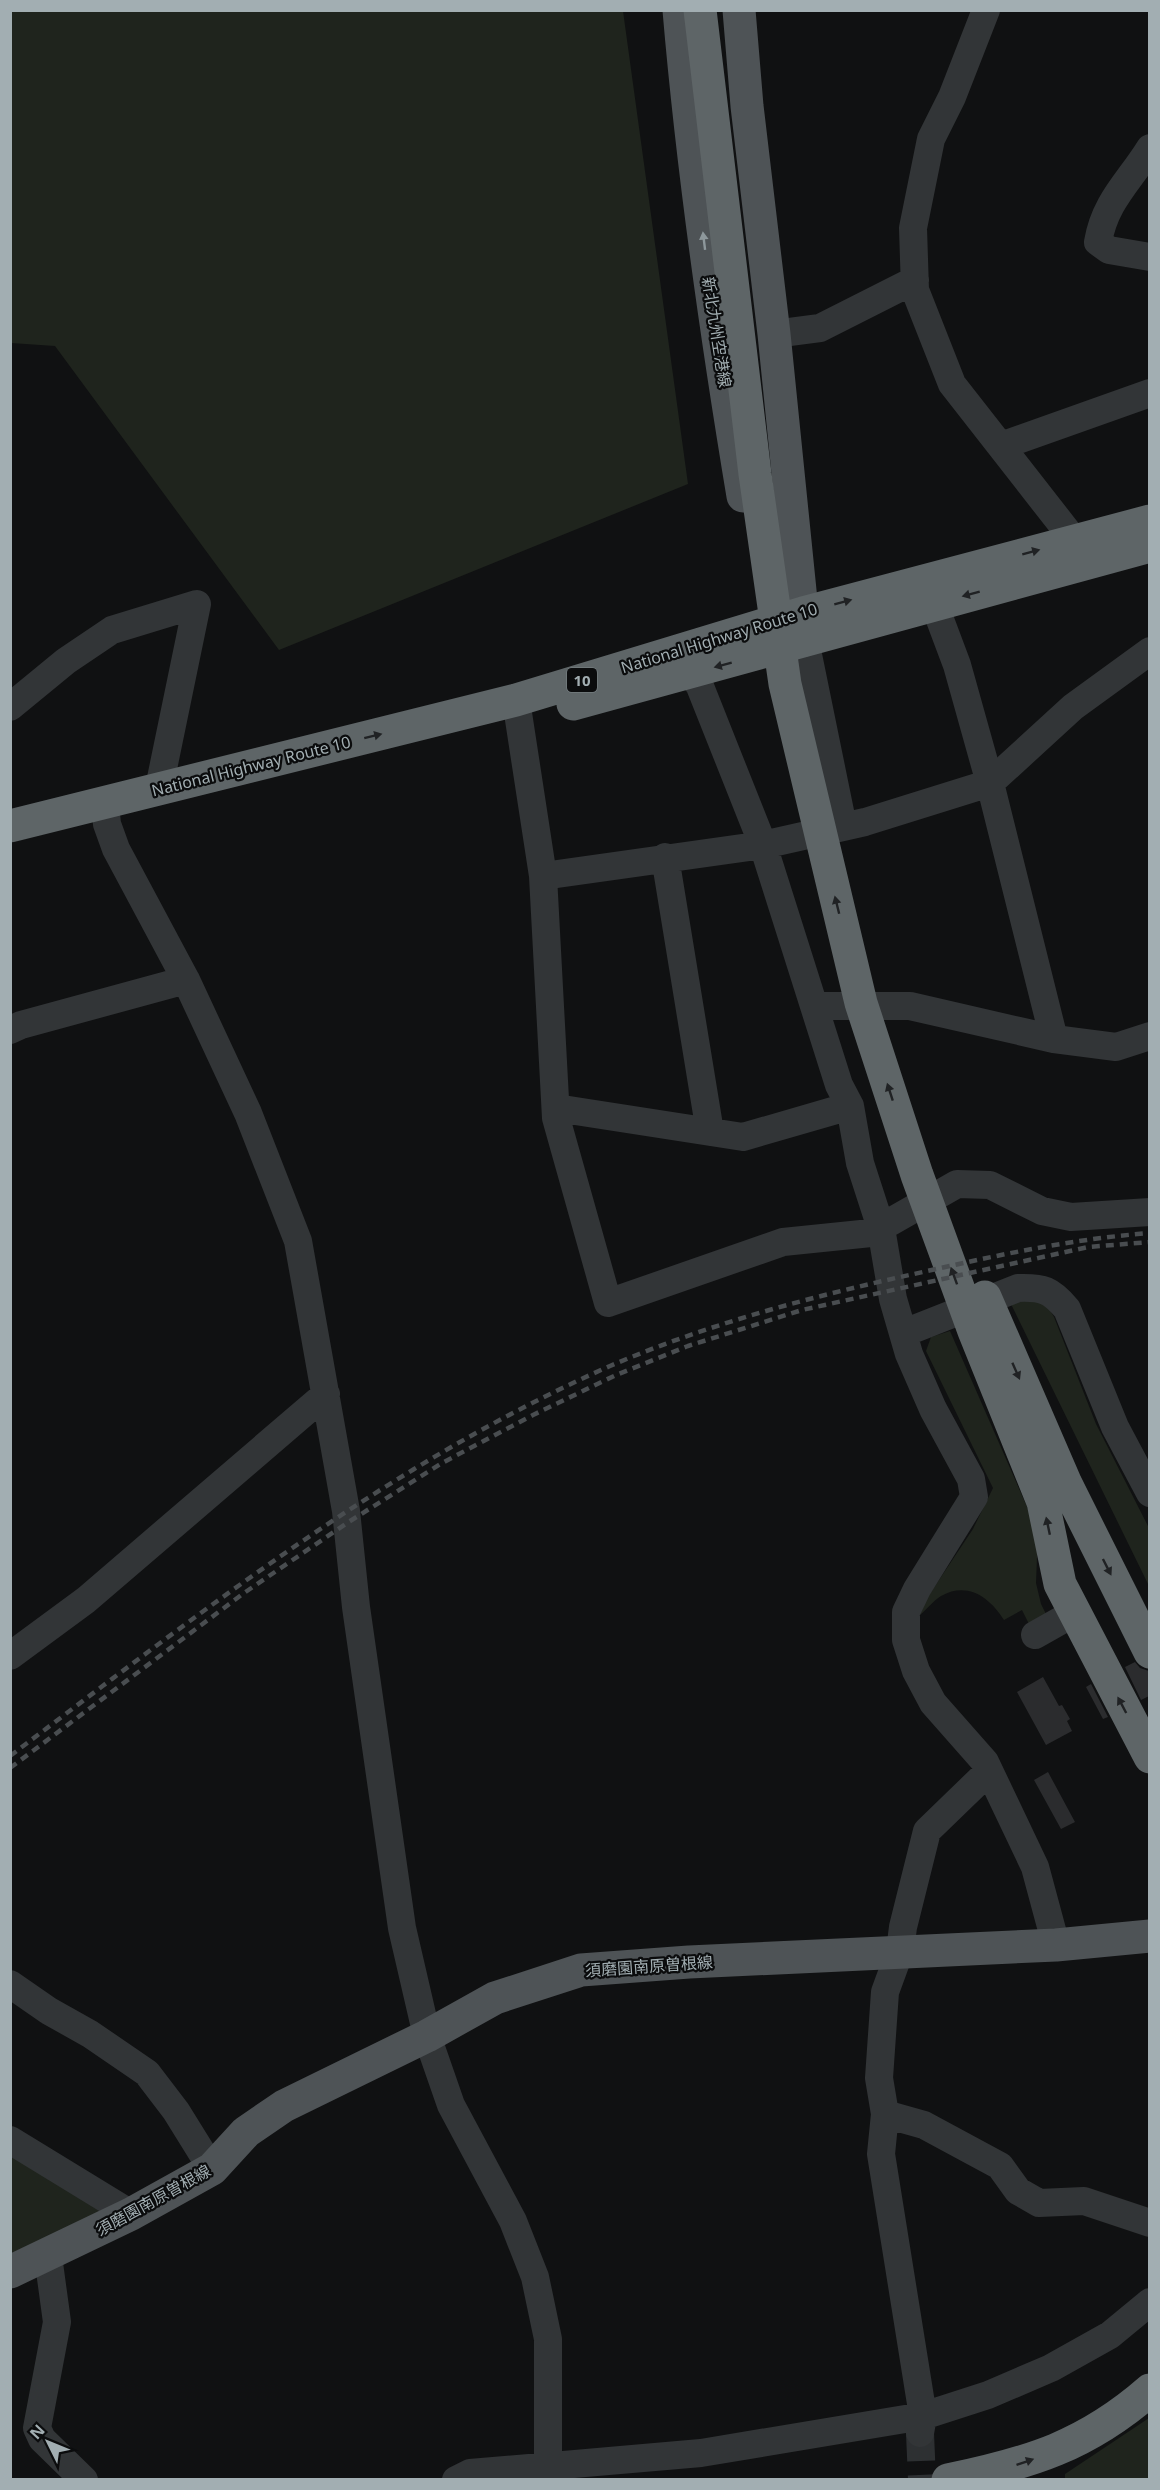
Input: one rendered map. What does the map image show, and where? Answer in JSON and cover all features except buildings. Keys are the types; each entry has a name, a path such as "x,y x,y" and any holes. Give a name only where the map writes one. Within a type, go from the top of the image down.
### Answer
{"highway":[{"path":"700,10 719,108 805,674 883,1000 937,1168 983,1324 1043,1503 1060,1584 1149,1757"},
{"path":"718,10 719,108"},
{"name":"National Highway Route 10","path":"10,846 106,814 519,709 804,626 1077,552 1149,521"},
{"name":"National Highway Route 10","path":"1077,552 1149,546"},
{"name":"National Highway Route 10","path":"10,826 106,814 159,788 689,674 768,637"},
{"path":"983,1324 1066,1484 1149,1652"},
{"path":"948,2480 1014,2466 1055,2452 1092,2433 1149,2390"}],"main road":[{"name":"新北九州空港線","path":"679,10 688,109 714,322 768,637"},
{"path":"739,10 747,106 774,334 804,626"},
{"name":"須磨園南原曽根線","path":"10,2272 48,2256 131,2214 212,2169 246,2132 284,2106 427,2036 495,1998 581,1970 900,1951 1056,1946 1149,1936"}],"street":[{"path":"986,10 952,97 931,140 913,228 915,290 952,384 1001,446 1077,552"},
{"path":"1149,148 1114,197 1102,220 1098,242 1109,250 1149,257"},
{"path":"774,334 820,328 915,280"},
{"path":"1001,446 1149,393"},
{"path":"930,592 957,665 990,783 1054,1039"},
{"path":"10,707 66,661 112,630 197,604 159,788"},
{"path":"804,626 843,826"},
{"path":"768,637 808,834"},
{"path":"543,876 763,845 843,826 990,783 1073,707 1149,651"},
{"path":"689,674 699,684 763,845 816,1006 839,1085 850,1106 860,1163 882,1228 893,1299 909,1354 933,1409 972,1479 974,1497 917,1589 906,1612 906,1640 916,1671 933,1703 963,1734 989,1771 1035,1867 1056,1946"},
{"path":"519,709 543,876 556,1108 608,1303 783,1242 871,1233 957,1184 990,1185 1042,1211 1071,1217 1149,1212"},
{"path":"106,814 116,849 186,980 252,1123 298,1241 346,1511 356,1608 402,1928 427,2036 451,2105 513,2221 535,2277 548,2339 547,2473"},
{"path":"665,857 710,1132"},
{"path":"10,1030 21,1025 186,980"},
{"path":"816,1006 910,1006 1054,1039 1116,1047 1149,1036"},
{"path":"556,1108 743,1137 850,1106"},
{"path":"904,1333 1018,1288 1037,1288 1055,1294 1067,1310 1115,1427 1149,1492"},
{"path":"10,1656 86,1600 326,1394"},
{"path":"1035,1635 1074,1613"},
{"path":"922,2424 881,2154 885,2114 879,2078 885,1992 900,1951 903,1927 927,1831 989,1771"},
{"path":"10,1984 147,2073 176,2111 212,2169"},
{"path":"885,2114 924,2125 1000,2166 1018,2191 1039,2203 1084,2201 1149,2223"},
{"path":"10,2140 131,2214"},
{"path":"48,2256 57,2322 37,2428 42,2439 84,2480"},
{"path":"456,2480 470,2473 547,2473 922,2424 1051,2368 1110,2335 1149,2302"}],"shaded area":[{"path":"10,11 623,11 688,484 279,650 55,346 11,343"},
{"path":"1037,1298 1047,1305 1054,1317 1096,1424 1149,1528 1149,1586 1010,1302"},
{"path":"950,1331 1038,1532 1036,1583 1046,1614 1029,1624 1022,1610 1004,1620 985,1599 969,1591 960,1590 941,1596 920,1615 927,1598 973,1529 993,1488 926,1351 931,1337"},
{"path":"11,2150 105,2211 11,2257"},
{"path":"1149,2418 1149,2479 1065,2479 1065,2474"}],"tunnel":[{"path":"920,2433 922,2480"}],"railway":[{"path":"10,1756 226,1595 299,1543 374,1494 450,1448 529,1405 610,1366 725,1323 843,1290 1035,1248 1150,1233"},
{"path":"10,1768 244,1593 347,1523 442,1463 616,1375 688,1346 802,1310 1088,1247 1150,1242"}]}
